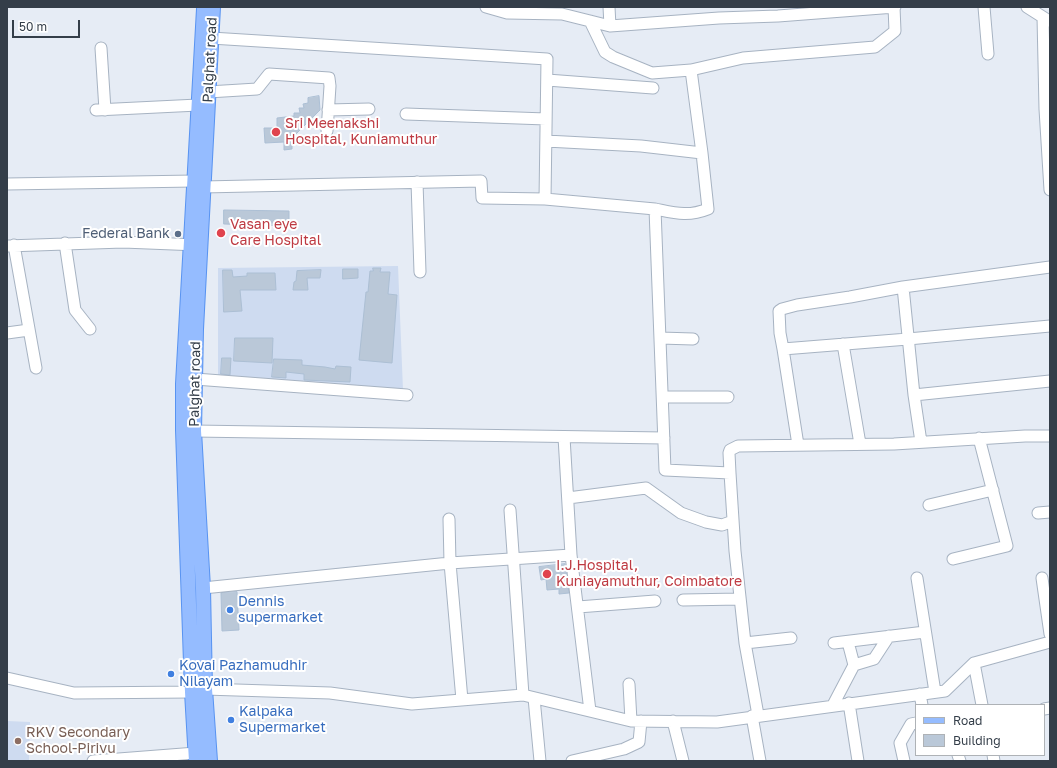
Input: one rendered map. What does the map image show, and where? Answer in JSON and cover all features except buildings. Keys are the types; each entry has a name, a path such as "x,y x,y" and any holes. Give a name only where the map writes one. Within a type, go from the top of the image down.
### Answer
{"main road":[{"name":"Palghat road","path":"199,184 198,105 204,7"},
{"name":"Palghat road","path":"210,761 199,691 183,384 208,92 213,7"},
{"name":"Palghat road","path":"195,245 194,431 203,588 196,757"}],"street":[{"path":"486,7 507,13 562,14 590,21 610,26 778,12 894,7 895,31 875,47 743,58 691,70 652,74 605,52 590,21"},
{"path":"609,7 610,26"},
{"path":"719,7 719,18"},
{"path":"984,7 988,54"},
{"path":"1027,7 1047,20 1045,109 1050,190"},
{"path":"211,38 547,59 545,199"},
{"path":"101,48 100,110 198,105"},
{"path":"7,184 199,184 481,181 482,198 545,199 655,209 683,215 697,213 708,209 691,70"},
{"path":"208,92 257,89 269,74 328,78 330,86 327,131"},
{"path":"547,80 653,88"},
{"path":"328,110 369,109"},
{"path":"406,114 546,119"},
{"path":"546,141 641,146 702,153"},
{"path":"417,182 420,272"},
{"path":"655,209 665,470 730,473"},
{"path":"36,368 11,246 123,242 195,245"},
{"path":"65,243 75,310 90,329"},
{"path":"798,445 783,349 779,311 797,305 903,287 1050,267"},
{"path":"903,287 914,394 922,442"},
{"path":"783,349 1050,326"},
{"path":"7,333 29,330"},
{"path":"660,338 693,339"},
{"path":"843,344 860,444"},
{"path":"195,379 408,394"},
{"path":"914,394 1050,381"},
{"path":"662,397 728,397"},
{"path":"194,431 664,438"},
{"path":"760,761 740,599 733,521 729,453 733,448 738,446 894,444 980,438 1050,436"},
{"path":"564,437 571,555 590,711"},
{"path":"953,559 1007,546 980,438"},
{"path":"568,498 646,488 681,513 706,522 722,525 733,521"},
{"path":"929,505 993,490"},
{"path":"510,510 513,559 529,696 540,761"},
{"path":"1038,513 1050,512"},
{"path":"449,519 450,563 462,700"},
{"path":"203,588 450,563 571,555"},
{"path":"917,578 935,692"},
{"path":"1042,578 1050,634"},
{"path":"683,600 740,599"},
{"path":"578,607 655,601"},
{"path":"834,643 925,632"},
{"path":"854,665 874,659 889,636"},
{"path":"745,643 791,638"},
{"path":"834,705 854,665 848,642"},
{"path":"7,678 74,693 199,691 330,694 412,704 529,696 636,721 716,722 849,703 921,700 935,692 945,691 974,663 1050,642"},
{"path":"974,663 982,704"},
{"path":"572,761 624,749 639,742 630,684"},
{"path":"849,703 858,761"},
{"path":"673,721 683,761"},
{"path":"904,761 900,743 911,724 915,723"},
{"path":"93,761 196,757"}],"shaded area":[{"path":"398,266 403,390 218,376 218,268"},
{"name":"RKV Secondary School-Pirivu","path":"7,721 30,722 29,761 7,761"}],"place":[{"name":"Sri Meenakshi Hospital, Kuniamuthur","path":"276,132"},
{"name":"Vasan eye Care Hospital","path":"221,233"},
{"name":"Federal Bank","path":"178,234"},
{"name":"I.J.Hospital, Kuniayamuthur, Coimbatore","path":"547,574"},
{"name":"Dennis supermarket","path":"230,610"},
{"name":"Kovai Pazhamudhir Nilayam","path":"171,674"},
{"name":"Kalpaka Supermarket","path":"231,720"},
{"name":"RKV Secondary School-Pirivu","path":"18,741"}]}
